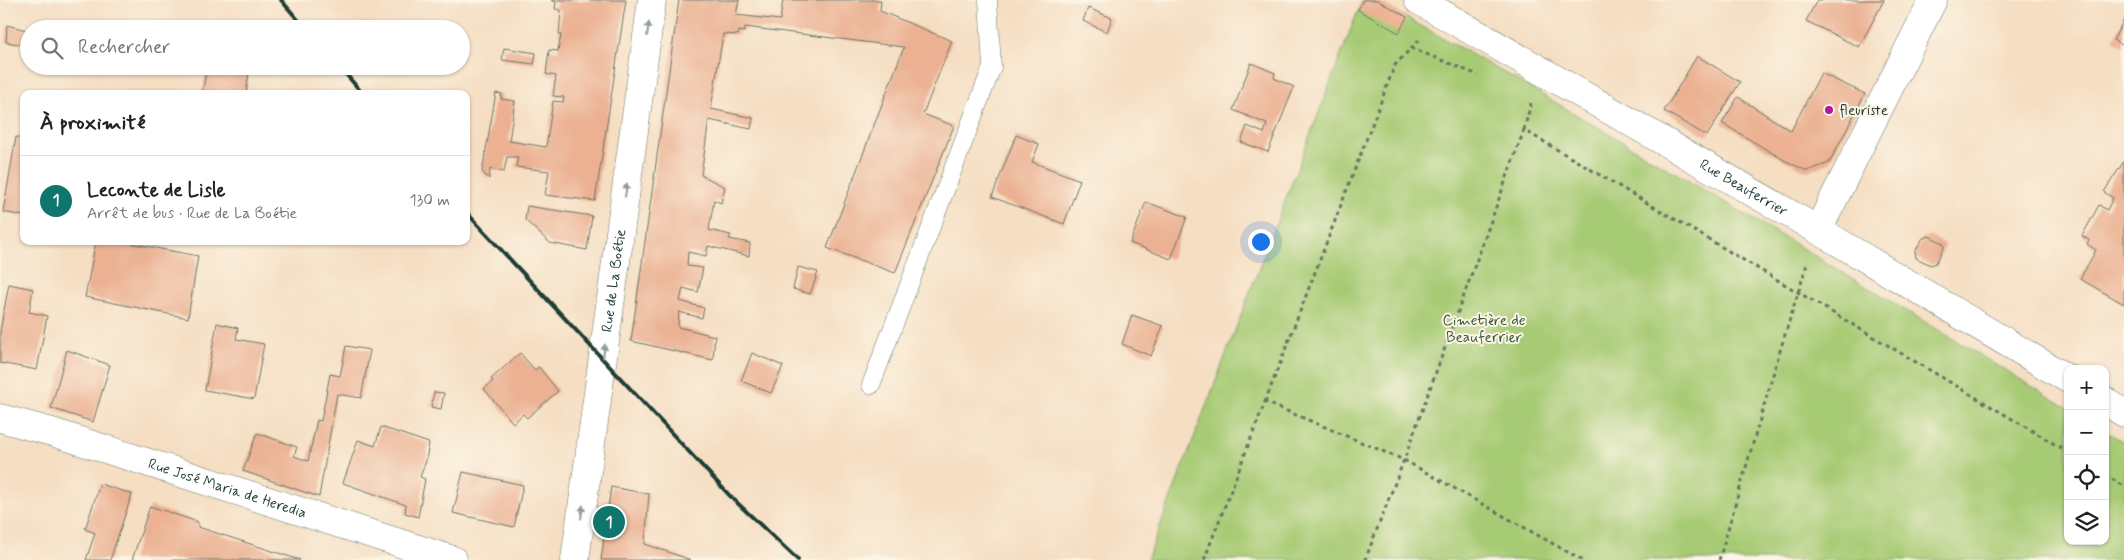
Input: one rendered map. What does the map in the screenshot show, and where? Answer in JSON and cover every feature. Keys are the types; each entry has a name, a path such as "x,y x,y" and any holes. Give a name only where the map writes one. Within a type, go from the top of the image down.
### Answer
{"street":[{"name":"Rue de La Boétie","path":"575,560 652,0"},
{"name":"Rue Beauferrier","path":"1418,0 1815,242 2064,377"},
{"path":"1815,242 1934,0"},
{"path":"2109,403 2124,412"},
{"name":"Rue José Maria de Heredia","path":"0,418 52,432 453,560"}],"lane":[{"path":"871,385 992,67 988,0"}],"path":[{"path":"1204,560 1394,65 1429,30 1456,22"},
{"path":"1411,48 1482,76"},
{"path":"1366,560 1524,130 1531,101"},
{"path":"1524,130 1799,291 2064,450"},
{"path":"1719,560 1815,242"},
{"path":"1265,402 1404,460 1582,560"},
{"path":"2109,477 2124,486"}],"green space":[{"name":"Cimetière de Beauferrier","path":"1362,0 1375,0 1550,99 2064,406 2064,545 2109,545 2109,433 2124,442 2124,560 1147,560"}],"building":[{"path":"551,0 626,0 595,201 545,195 549,171 516,167 518,157 507,157 504,172 490,169 489,179 482,172 496,93 502,94 501,99 515,101 509,141 546,147 553,101 563,102 564,97 553,96 556,76 546,74 549,50 558,51 561,35 559,35 561,10 555,9 556,2"},
{"path":"679,0 739,0 736,15 780,20 783,0 881,0 880,11 952,41 923,114 954,126 895,273 827,248 904,47 745,27 744,32 739,31 738,35 723,34 711,109 753,118 751,129 709,120 701,175 725,187 721,203 714,200 709,230 731,235 729,239 750,243 749,256 708,246 706,256 688,252 687,266 703,268 698,292 683,288 680,301 704,308 702,318 679,312 678,327 715,336 713,360 631,341"},
{"path":"1363,0 1377,0 1407,17 1399,33 1358,10"},
{"path":"1817,0 1884,0 1859,47 1806,21"},
{"path":"1088,8 1112,18 1107,32 1083,21"},
{"path":"2124,20 2124,46 2113,40"},
{"path":"7,25 20,28 20,44 6,42"},
{"path":"504,48 536,53 534,64 502,60"},
{"path":"1697,56 1740,82 1707,136 1664,111"},
{"path":"1251,63 1275,73 1274,78 1294,87 1268,152 1241,142 1247,126 1264,133 1267,124 1233,110"},
{"name":"fleuriste","path":"1821,73 1865,94 1829,163 1807,171 1784,160 1722,123 1738,97 1791,131"},
{"path":"205,75 249,75 247,90 203,90"},
{"path":"1016,135 1039,144 1032,162 1080,180 1064,224 992,197"},
{"path":"16,137 20,138 20,215 3,212"},
{"path":"2124,161 2124,304 2080,279 2096,250 2087,244 2089,240 2082,236 2099,205 2107,210 2113,198 2104,192"},
{"path":"1146,202 1187,217 1171,259 1130,243"},
{"path":"527,206 592,216 587,250 550,243 525,220"},
{"path":"1929,236 1943,243 1944,247 1936,263 1931,265 1916,258 1915,251 1923,238"},
{"path":"95,245 140,245 198,256 188,318 85,297"},
{"path":"798,267 818,272 810,294 793,289"},
{"path":"9,284 33,289 29,312 47,316 37,370 0,363 0,331"},
{"path":"1132,315 1163,326 1151,356 1122,344"},
{"path":"217,323 238,328 236,339 264,344 254,399 205,390"},
{"path":"346,346 370,350 361,398 337,394 319,497 243,471 257,433 297,447 294,456 308,461 317,420 321,421 330,374 340,376"},
{"path":"67,350 110,365 93,422 51,408"},
{"path":"520,353 535,370 539,367 558,391 527,418 523,414 513,423 484,389 493,381 491,379"},
{"path":"752,353 783,366 771,393 741,381"},
{"path":"434,392 444,393 441,409 431,407"},
{"path":"381,427 429,443 426,461 420,477 425,479 418,517 405,513 406,505 343,483 358,440 375,446"},
{"path":"463,472 523,485 514,527 453,513"},
{"path":"100,484 132,494 110,560 86,560 95,533 85,529"},
{"path":"611,487 649,494 645,544 691,560 601,560"},
{"path":"150,506 198,522 198,527 300,560 132,560"}],"railway":[{"path":"281,0 298,20"},
{"path":"347,75 360,90"},
{"path":"470,216 731,497 798,560"}],"place":[{"name":"fleuriste","path":"1829,110"},
{"name":"Leconte de Lisle","path":"609,522"}]}
